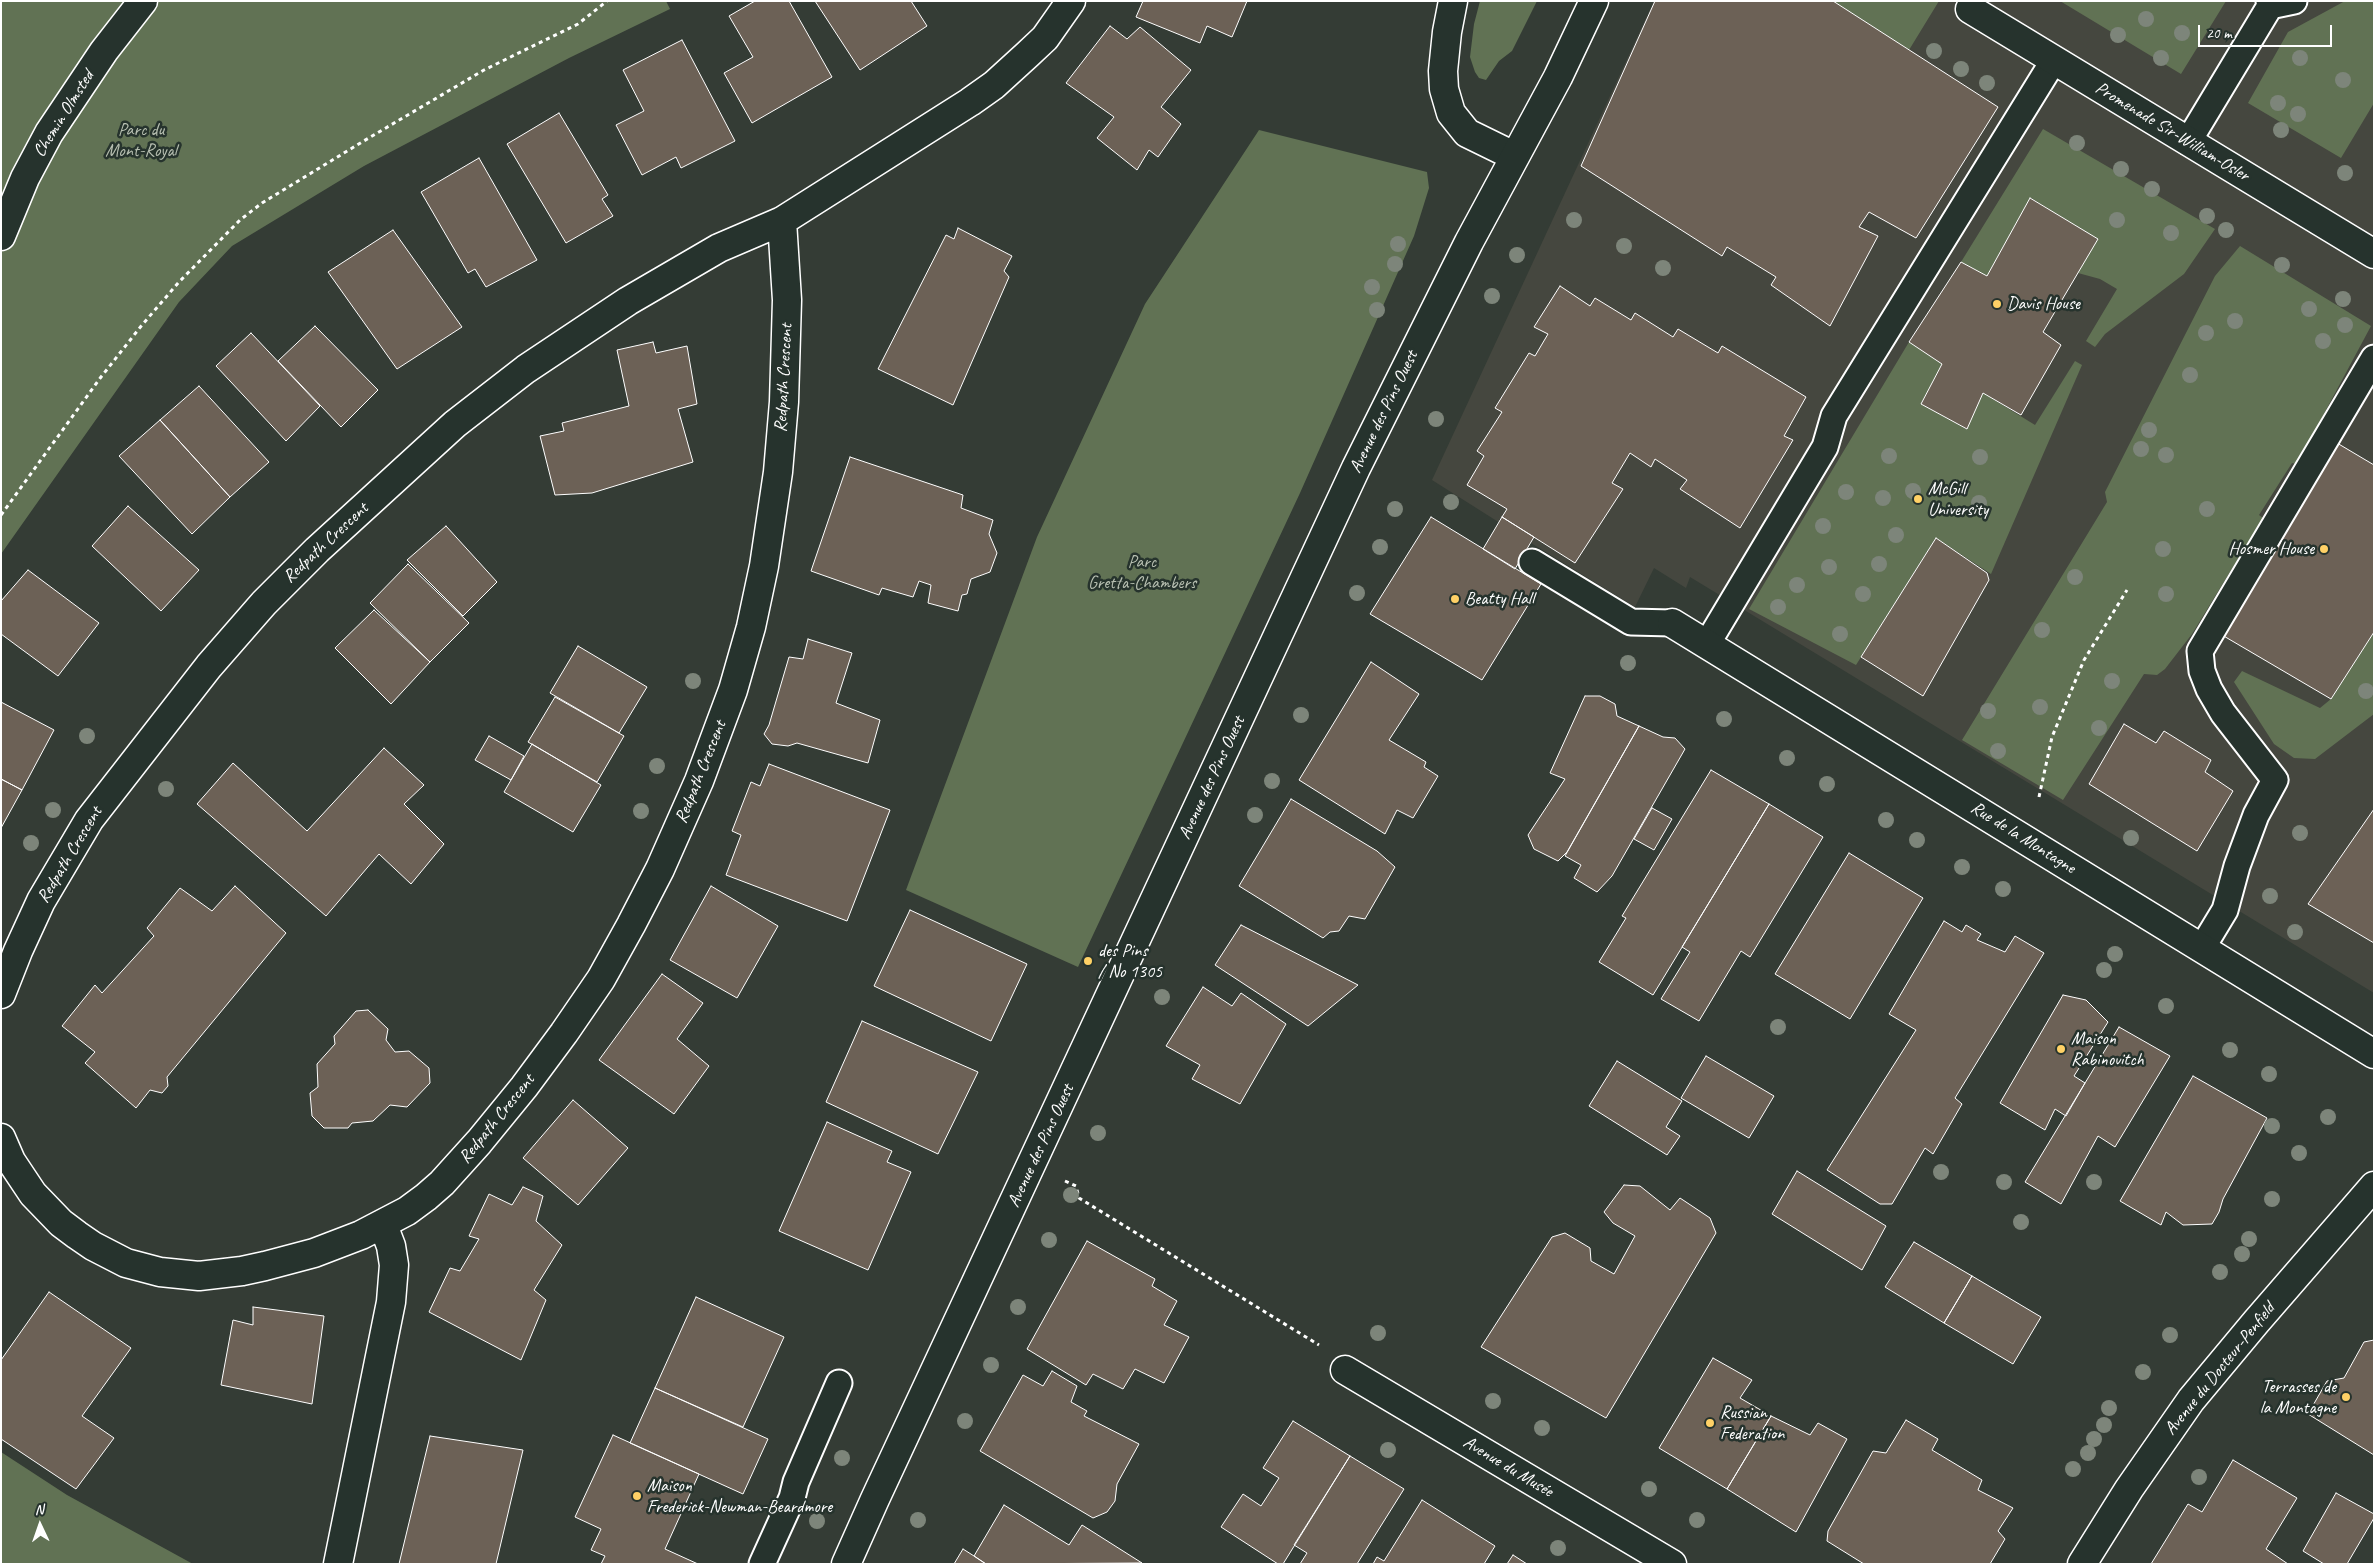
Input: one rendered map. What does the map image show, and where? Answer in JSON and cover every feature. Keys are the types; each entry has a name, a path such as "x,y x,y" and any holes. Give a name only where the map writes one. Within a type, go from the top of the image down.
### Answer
{"street":[{"name":"Chemin Olmsted","path":"1,236 25,178 49,133 104,51 143,1"},
{"name":"Redpath Crescent","path":"1,994 11,965 41,901 89,820 209,666 290,576 455,424 549,352 598,318 719,248 782,221 918,137 994,85 1045,38 1071,1"},
{"path":"1453,1 1446,32 1443,71 1444,88 1451,113 1466,133 1514,156"},
{"name":"Avenue des Pins Ouest","path":"846,1564 875,1498 1356,468 1465,250 1558,77 1594,1"},
{"name":"Promenade Sir-William-Osler","path":"1970,10 2374,254"},
{"name":"Redpath Crescent","path":"1,1138 21,1177 33,1194 61,1223 110,1255 126,1263 160,1272 199,1276 242,1272 335,1246 383,1224 426,1197 459,1165 508,1107 564,1033 601,979 663,862 699,782 722,721 742,659 764,566 772,513 785,393 787,300 782,221"},
{"name":"Rue de la Montagne","path":"1672,623 2374,1054"},
{"name":"Avenue du Docteur-Penfield","path":"2082,1564 2134,1482 2191,1400 2374,1186"},
{"path":"338,1564 391,1302 394,1265 391,1246 383,1224"},
{"name":"Avenue du Musée","path":"1345,1370 1672,1564"}],"lane":[{"path":"2188,142 2269,4 2294,1"},
{"path":"1707,644 1825,447 1834,416 2054,60"},
{"path":"2202,948 2224,910 2237,866 2256,816 2275,780 2223,713 2209,689 2202,671 2200,651 2374,358"},
{"path":"1532,562 1631,622 1672,623"},
{"path":"762,1564 792,1498 796,1482 839,1383"}],"path":[{"path":"1,515 101,377 142,325 179,282 240,220 295,182 392,123 484,70 578,24 606,1"},
{"path":"2039,797 2052,737 2084,660 2127,590"},
{"path":"1079,1198 1320,1346"}],"shaded area":[{"name":"McGill University","path":"1654,1 2374,1 2374,993 1690,577 1686,588 1654,568 1635,607 1531,543 1534,537 1500,523 1432,480"}],"green space":[{"name":"Parc du Mont-Royal","path":"1,1 666,1 670,9 569,58 364,166 232,246 179,302 1,554"},
{"path":"1480,1 1537,1 1512,51 1499,61 1486,80 1479,78 1470,57 1474,24"},
{"path":"1833,1 1939,1 1909,50"},
{"path":"2060,1 2226,1 2181,74"},
{"path":"2345,1 2374,1 2374,103 2341,158 2248,103 2288,32"},
{"path":"2043,129 2215,229 2184,274 2105,334 2095,347 2086,341 2117,289 2100,279 2078,273 2097,239 2031,198 1987,276 1961,262"},
{"name":"Parc Gretta-Chambers","path":"1259,130 1427,172 1429,188 1414,236 1300,493 1078,967 906,890 1037,537 1145,304"},
{"path":"2240,246 2371,326 2297,464 2292,463 2259,515 2263,518 2192,634 2165,669 2157,675 2144,674 2063,800 1962,740 2107,502 2105,492 2215,276"},
{"path":"1909,342 1942,364 1921,404 1966,429 1983,393 2035,425 2075,361 2082,365 1991,574 1936,538 1856,665 1749,609"},
{"path":"2374,632 2374,714 2315,759 2294,758 2274,744 2234,682 2242,671 2320,708 2331,699"},
{"path":"1,1452 67,1495 193,1564 1,1564"}],"building":[{"path":"755,1 789,1 832,77 752,123 724,73 753,57 729,16"},
{"path":"815,1 911,1 927,26 860,70"},
{"path":"1143,1 1247,1 1232,37 1207,26 1200,43 1136,17"},
{"path":"1655,1 1833,1 1998,107 1916,238 1869,212 1859,227 1878,236 1830,326 1771,285 1776,277 1727,247 1722,256 1581,166"},
{"path":"1110,26 1127,39 1140,27 1191,70 1161,107 1181,124 1158,157 1149,150 1137,170 1097,138 1114,117 1066,83"},
{"path":"682,40 735,141 681,168 676,157 642,175 616,125 644,111 623,70"},
{"path":"559,113 608,195 602,199 613,216 566,243 507,144"},
{"path":"479,158 537,260 486,287 475,269 468,273 421,192"},
{"name":"Davis House","path":"2030,198 2098,239 2043,332 2061,345 2021,415 1983,393 1967,429 1921,404 1942,364 1909,342 1961,262 1987,276"},
{"path":"958,228 1012,256 1004,271 1009,277 953,405 878,369 946,235 954,239"},
{"path":"393,230 462,327 397,369 328,272"},
{"path":"1560,286 1590,306 1595,298 1631,320 1635,313 1673,337 1678,329 1718,353 1722,346 1806,397 1784,436 1793,440 1740,528 1680,489 1687,480 1655,459 1651,467 1630,453 1612,483 1623,489 1575,563 1502,517 1507,509 1467,485 1484,456 1477,451 1502,412 1495,408 1529,353 1535,356 1548,334 1534,327"},
{"path":"315,326 378,390 341,427 278,361"},
{"path":"251,333 320,406 286,441 216,366"},
{"path":"653,342 656,353 687,346 697,404 678,409 693,462 592,493 555,495 540,436 564,431 562,423 629,406 617,350"},
{"path":"199,386 269,462 230,497 160,420"},
{"path":"160,420 230,497 192,534 119,456"},
{"name":"Hosmer House","path":"2337,443 2374,465 2374,632 2331,699 2222,635"},
{"path":"850,457 963,495 961,508 993,520 989,534 997,553 990,572 971,579 967,594 962,595 958,611 928,603 931,585 919,581 913,597 882,588 879,595 811,571"},
{"path":"128,506 199,570 161,611 92,546"},
{"name":"Beatty Hall","path":"1431,517 1541,584 1482,680 1370,614"},
{"path":"1502,517 1534,537 1515,569 1483,549"},
{"path":"446,526 497,582 463,616 407,560"},
{"path":"1936,538 1987,573 1989,580 1923,696 1861,657"},
{"path":"408,564 469,623 430,662 370,603"},
{"path":"28,570 99,623 58,676 1,634 1,601"},
{"path":"374,610 430,662 391,704 335,648"},
{"path":"808,639 852,653 836,703 880,720 868,763 797,743 788,746 772,744 764,734 769,725 789,657 803,659"},
{"path":"578,646 647,687 619,733 550,693"},
{"path":"1371,662 1419,694 1389,740 1426,762 1424,767 1438,776 1413,818 1397,810 1385,834 1299,780"},
{"path":"1585,696 1600,696 1615,704 1617,716 1639,726 1567,852 1558,861 1534,849 1528,835 1565,779 1550,773"},
{"path":"555,697 624,736 597,782 528,742"},
{"path":"1,702 54,730 22,790 1,779"},
{"path":"2124,724 2156,743 2164,731 2211,760 2205,772 2233,791 2197,851 2089,784"},
{"path":"1639,726 1663,737 1675,738 1685,749 1612,876 1597,892 1574,878 1581,865 1565,856"},
{"path":"489,736 524,756 511,780 475,760"},
{"path":"532,744 601,785 573,832 504,792"},
{"path":"384,748 424,785 404,804 444,844 411,884 379,854 326,916 197,804 233,763 307,831"},
{"path":"769,764 890,810 847,921 726,875 741,835 732,831 751,782 760,786"},
{"path":"1711,770 1769,804 1653,995 1599,962 1626,918 1622,916"},
{"path":"1,779 22,790 1,828"},
{"path":"1291,799 1377,851 1395,867 1365,919 1349,916 1339,931 1330,932 1323,938 1239,886"},
{"path":"1769,804 1823,837 1750,957 1741,951 1699,1021 1661,999 1690,952 1682,947"},
{"path":"1652,808 1672,819 1654,850 1634,839"},
{"path":"2374,809 2374,943 2308,904"},
{"path":"1849,853 1923,898 1850,1019 1775,974"},
{"path":"235,886 286,933 167,1077 168,1086 162,1093 150,1090 136,1108 85,1063 95,1052 62,1026 95,985 102,993 154,936 147,928 180,888 212,911"},
{"path":"711,886 778,926 737,998 670,960"},
{"path":"910,910 1027,964 991,1041 874,986"},
{"path":"1944,921 1962,932 1966,925 1981,934 1977,940 2005,952 2015,936 2044,953 1955,1098 1962,1104 1933,1154 1925,1148 1892,1204 1880,1204 1827,1170 1916,1030 1889,1014"},
{"path":"1241,925 1358,985 1308,1026 1215,965"},
{"path":"662,974 703,1003 677,1039 709,1066 674,1114 599,1060"},
{"path":"1203,987 1232,1006 1241,993 1286,1024 1240,1104 1192,1079 1200,1065 1166,1046"},
{"name":"Maison Rabinovitch","path":"2063,995 2086,1000 2108,1022 2074,1076 2085,1083 2066,1116 2055,1109 2045,1130 2000,1103"},
{"path":"368,1010 388,1029 386,1040 395,1052 409,1051 429,1068 430,1083 407,1107 390,1105 373,1121 352,1123 348,1128 324,1128 312,1116 310,1093 318,1087 317,1064 335,1044 334,1036 356,1011"},
{"path":"862,1021 978,1072 938,1154 826,1102"},
{"path":"2119,1027 2170,1056 2115,1147 2098,1136 2061,1204 2025,1182"},
{"path":"1706,1056 1774,1096 1749,1138 1681,1098"},
{"path":"1617,1061 1682,1101 1666,1127 1680,1136 1667,1155 1589,1106"},
{"path":"2193,1076 2267,1118 2223,1199 2219,1212 2212,1224 2183,1225 2166,1212 2161,1225 2120,1201"},
{"path":"573,1100 628,1148 578,1205 523,1158"},
{"path":"827,1122 892,1151 887,1162 911,1172 868,1270 779,1231"},
{"path":"1797,1171 1886,1226 1862,1270 1772,1214"},
{"path":"1624,1185 1640,1186 1670,1210 1680,1198 1710,1218 1716,1233 1606,1418 1481,1347 1552,1237 1565,1233 1590,1248 1591,1261 1614,1274 1635,1236 1613,1223 1604,1212"},
{"path":"523,1187 543,1196 536,1221 562,1245 534,1290 546,1300 521,1360 429,1312 450,1268 460,1271 479,1239 469,1236 489,1194 512,1205"},
{"path":"1087,1241 1155,1279 1152,1286 1177,1301 1164,1325 1189,1337 1164,1383 1135,1369 1123,1389 1093,1374 1086,1385 1027,1349"},
{"path":"1914,1242 1972,1276 1944,1323 1885,1287"},
{"path":"1972,1276 2041,1317 2013,1364 1944,1323"},
{"path":"49,1292 131,1348 82,1416 114,1438 76,1489 1,1439 1,1360"},
{"path":"696,1297 784,1337 743,1427 655,1388"},
{"path":"253,1307 324,1316 312,1404 221,1385 233,1320 253,1325"},
{"name":"Terrasses de la Montagne","path":"2374,1340 2374,1455 2308,1414 2327,1381 2344,1378 2364,1342"},
{"path":"1713,1358 1752,1380 1740,1398 1771,1416 1727,1489 1659,1448"},
{"path":"1052,1371 1077,1386 1071,1402 1087,1411 1084,1416 1139,1444 1117,1484 1115,1501 1107,1512 1093,1518 980,1451 1023,1375 1043,1386"},
{"path":"655,1388 768,1439 743,1494 630,1443"},
{"path":"1771,1416 1810,1435 1818,1423 1847,1439 1796,1532 1727,1489"},
{"path":"1906,1420 1938,1439 1932,1450 1982,1480 1978,1490 2013,1508 1998,1531 2005,1539 1990,1564 1864,1564 1827,1541 1828,1531 1873,1451 1886,1453"},
{"path":"1293,1421 1350,1456 1283,1564 1278,1564 1221,1527 1243,1494 1261,1506 1279,1478 1263,1468"},
{"name":"Maison Frederick-Newman-Beardmore","path":"613,1435 699,1474 665,1549 698,1564 601,1564 605,1556 591,1550 601,1529 575,1517"},
{"path":"430,1436 523,1450 496,1564 399,1564"},
{"path":"1350,1456 1404,1489 1357,1564 1300,1564 1307,1553 1294,1545"},
{"path":"2233,1460 2297,1498 2266,1549 2288,1564 2151,1564 2188,1504 2202,1512"},
{"path":"2336,1493 2374,1514 2374,1518 2347,1564 2324,1564 2303,1551"},
{"path":"1422,1500 1495,1546 1484,1564 1373,1564 1377,1557 1384,1561"},
{"path":"1004,1505 1069,1545 1082,1525 1142,1563 986,1564 974,1556"},
{"path":"963,1549 974,1556 986,1564 954,1564"},
{"path":"1513,1555 1527,1564 1507,1564"}],"place":[{"name":"Davis House","path":"1997,304"},
{"name":"McGill University","path":"1918,499"},
{"name":"Hosmer House","path":"2324,549"},
{"name":"Beatty Hall","path":"1455,599"},
{"name":"des Pins / No 1305","path":"1088,961"},
{"name":"Maison Rabinovitch","path":"2061,1049"},
{"name":"Terrasses de la Montagne","path":"2346,1397"},
{"name":"Russian Federation","path":"1710,1423"},
{"name":"Maison Frederick-Newman-Beardmore","path":"637,1496"}]}
